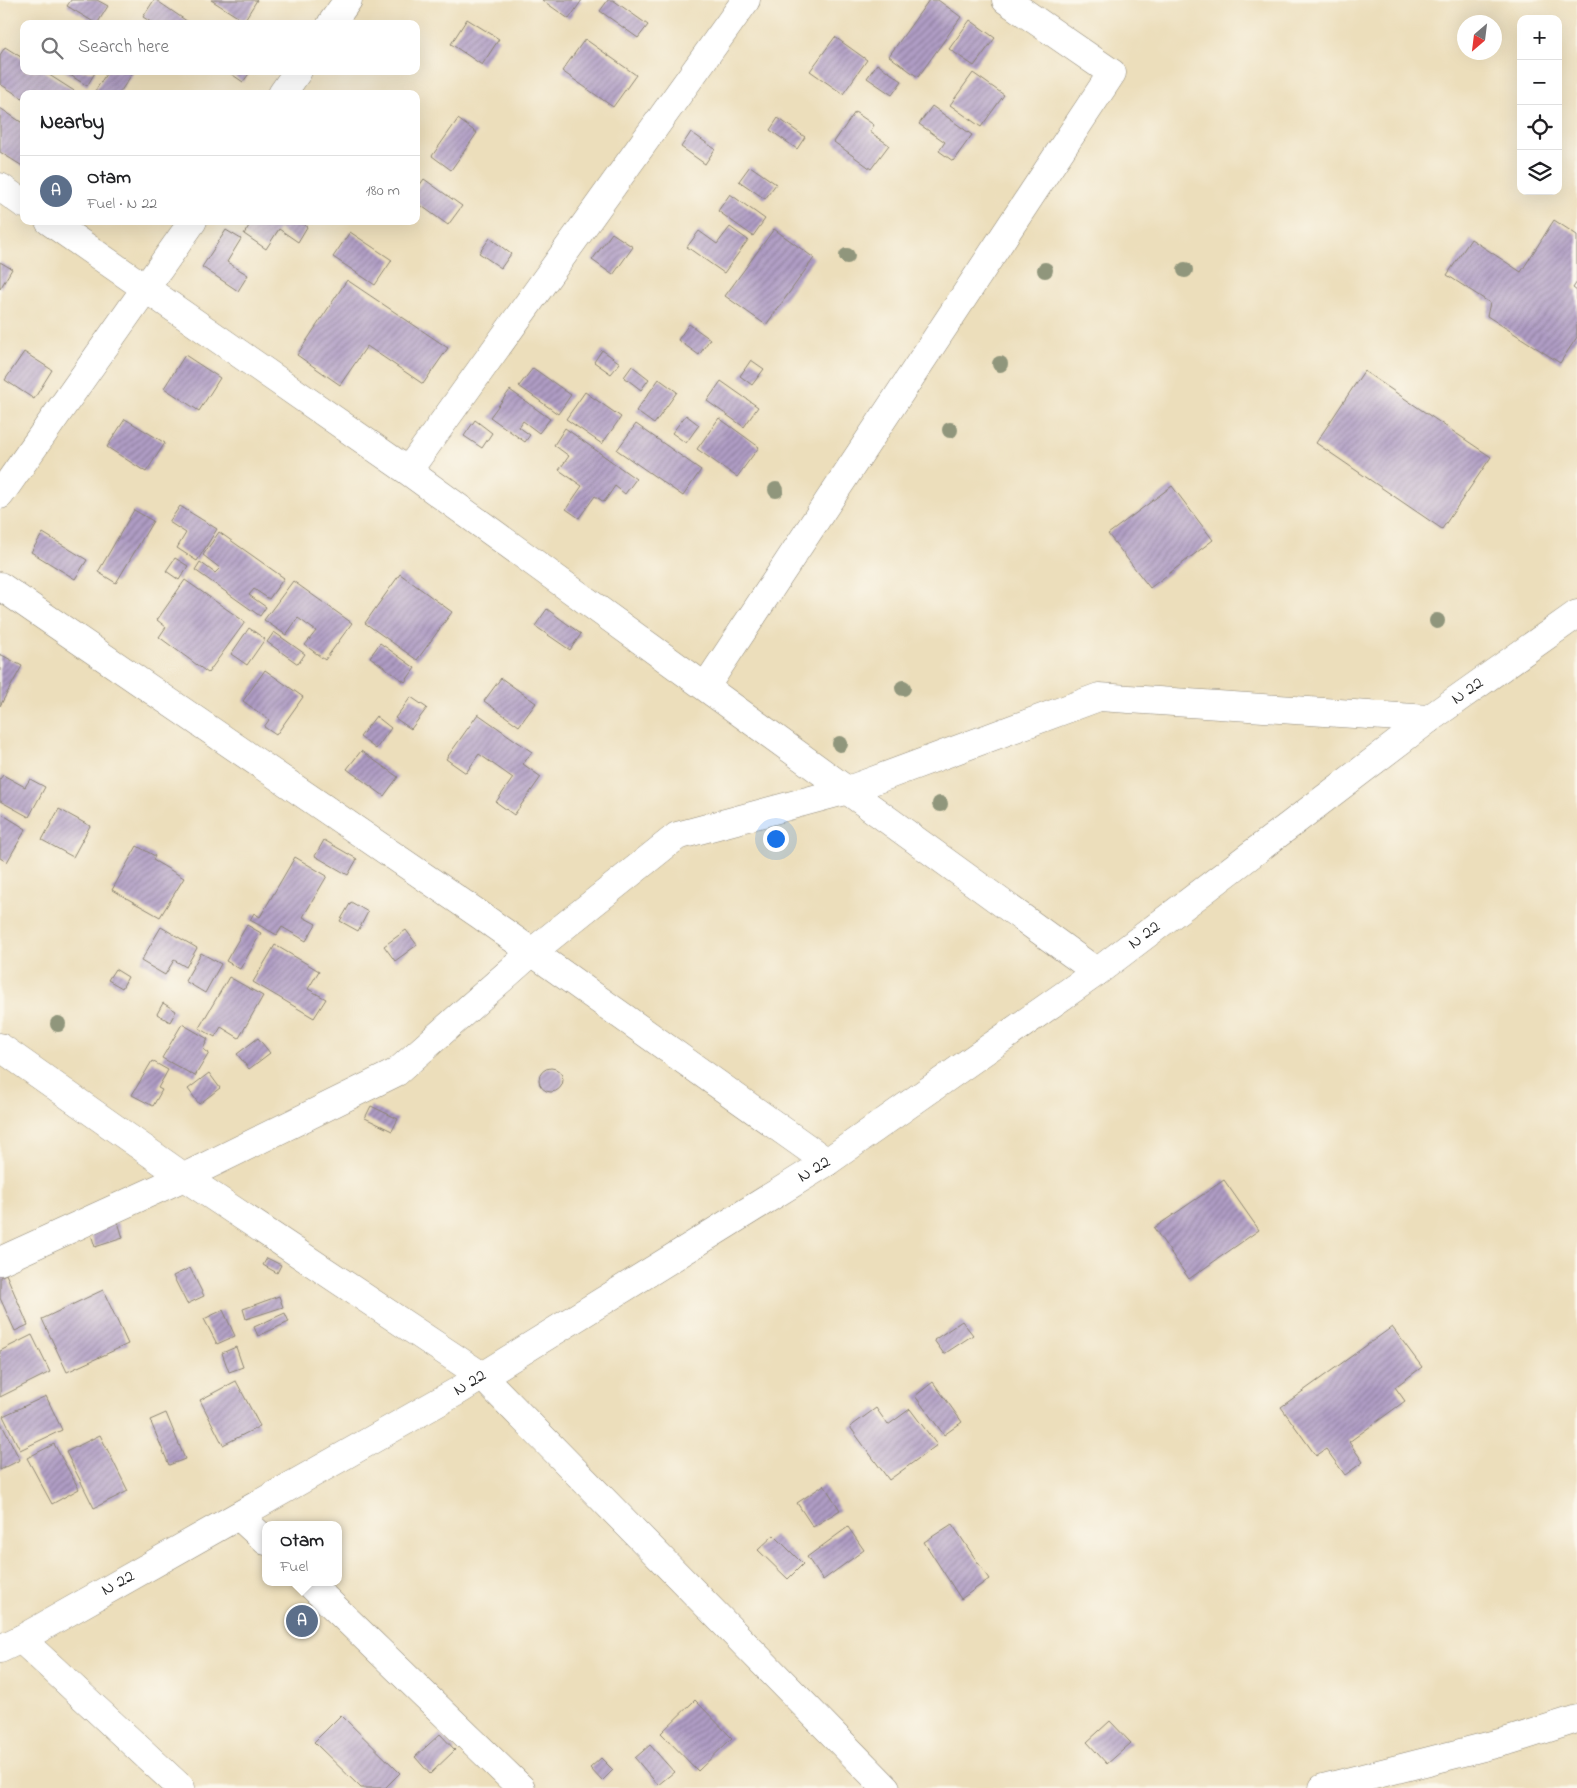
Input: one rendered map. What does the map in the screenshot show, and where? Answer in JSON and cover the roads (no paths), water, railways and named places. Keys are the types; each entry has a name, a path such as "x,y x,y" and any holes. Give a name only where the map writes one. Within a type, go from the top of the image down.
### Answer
{"street":[{"path":"334,20 348,0"},
{"path":"408,471 746,0"},
{"path":"706,686 1112,73 1006,0"},
{"path":"285,90 295,75"},
{"path":"0,187 20,201"},
{"path":"54,225 408,471 1097,972"},
{"path":"0,495 190,225"},
{"path":"0,586 532,952 826,1162"},
{"name":"N 22","path":"10,1644 239,1516 482,1376 826,1162 1097,972 1429,719 1577,614"},
{"path":"0,1261 184,1177 397,1072 532,952 677,836 848,790 1099,697 1429,719"},
{"path":"0,1047 184,1177 482,1376 886,1788"},
{"path":"239,1516 262,1537"},
{"path":"312,1586 521,1788"},
{"path":"10,1644 181,1788"},
{"path":"1323,1788 1511,1740 1577,1720"}],"place":[{"name":"Otam","path":"302,1621"}]}
